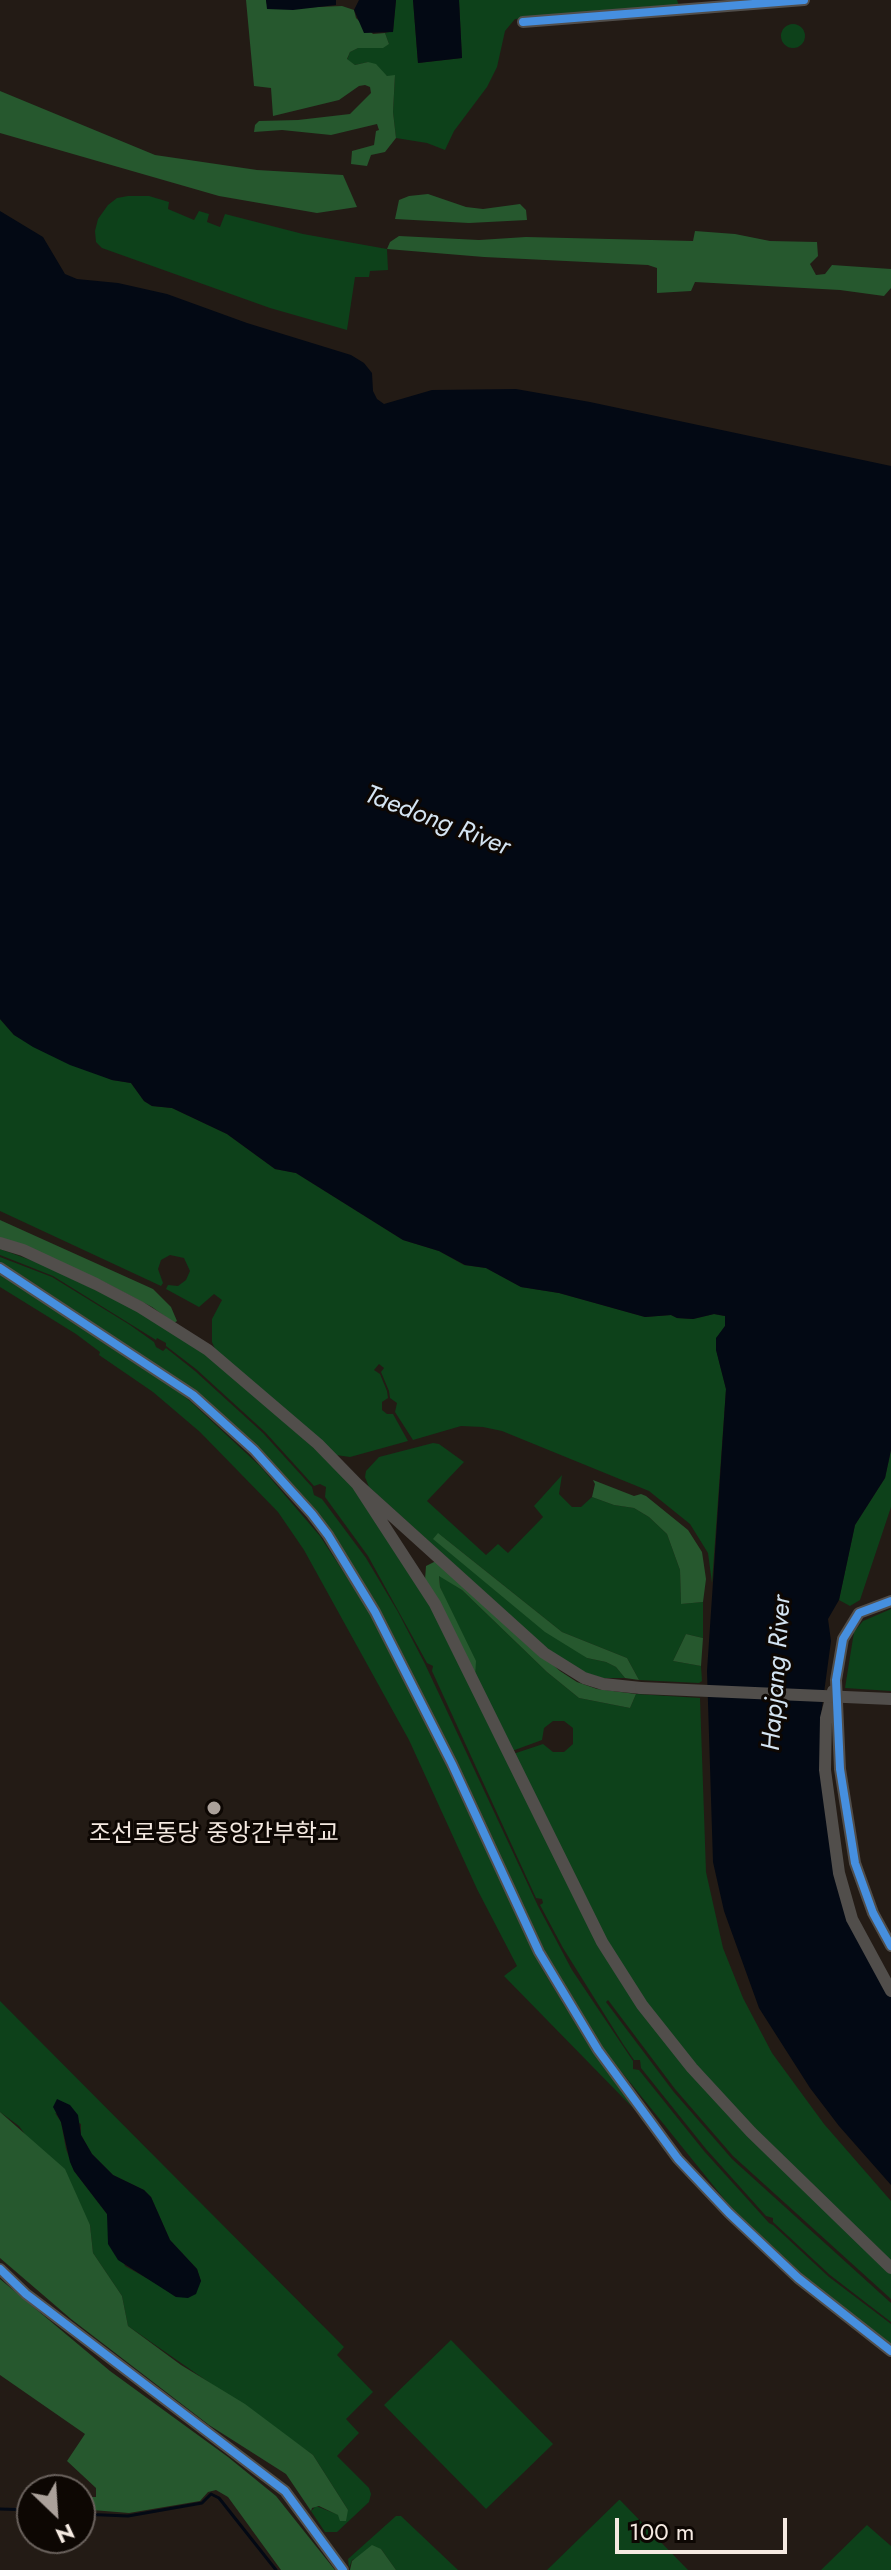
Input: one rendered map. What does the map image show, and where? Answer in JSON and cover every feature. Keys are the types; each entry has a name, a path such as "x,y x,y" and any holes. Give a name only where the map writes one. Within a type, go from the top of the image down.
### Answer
{"street":[{"path":"523,22 804,0"},
{"path":"0,1243 23,1250 96,1284 140,1307 208,1350 318,1444 357,1484 561,1666 596,1682 641,1688 891,1699"},
{"path":"0,1268 193,1395 254,1450 312,1514 375,1612 452,1764 539,1952 598,2050 678,2159 729,2213 798,2278 891,2351"},
{"path":"357,1484 414,1569 459,1651 602,1942 642,2005 692,2068 751,2132 891,2268"},
{"path":"414,1569 433,1551"},
{"path":"891,1601 859,1613 843,1639 826,1718 825,1770 831,1825 847,1903 860,1936 891,1991"},
{"path":"836,1680 840,1769 855,1863 868,1903 891,1946"},
{"path":"825,1770 840,1769"},
{"path":"0,2269 26,2294 285,2491 343,2570"}],"green space":[{"path":"246,0 266,0 268,9 342,6 354,10 356,18 373,34 385,33 389,44 383,48 358,48 350,52 347,59 355,65 376,64 387,76 395,75 393,112 396,138 385,152 371,155 367,166 351,164 352,151 374,145 376,131 379,130 377,124 331,135 282,130 254,132 259,121 350,114 371,93 370,87 359,86 339,100 273,116 271,88 254,86"},
{"path":"396,0 413,0 418,63 462,58 459,0 677,0 679,6 515,19 505,31 497,67 487,87 454,131 445,150 427,143 396,138 393,112 395,76 387,76 368,62 355,65 347,60 350,52 358,48 389,44 385,33 393,31"},
{"path":"793,24 802,27 805,36 802,45 793,48 784,45 781,36 784,27"},
{"path":"0,91 155,155 257,170 343,175 357,207 317,213 219,196 0,133"},
{"path":"428,194 466,207 483,209 520,204 526,210 527,220 469,223 395,219 399,200"},
{"path":"149,196 169,202 168,209 194,220 199,211 209,214 207,222 220,227 225,214 303,234 387,249 388,270 370,271 369,277 355,277 347,330 270,308 102,248 96,242 98,219 117,198"},
{"path":"695,231 770,241 817,242 818,256 810,264 816,275 825,274 832,265 891,269 891,288 884,296 840,290 695,282 691,291 657,293 657,268 648,265 387,249 390,242 399,236 479,240 526,237 693,241"},
{"path":"0,1019 14,1035 112,1080 131,1083 144,1101 152,1106 172,1108 227,1134 275,1169 296,1173 403,1240 439,1251 464,1265 486,1268 521,1287 559,1293 645,1317 671,1315 693,1319 714,1314 725,1316 725,1326 717,1338 716,1349 726,1389 712,1583 708,1553 690,1524 649,1491 502,1431 461,1426 413,1440 395,1412 397,1403 390,1398 381,1372 384,1368 379,1364 374,1370 380,1374 388,1398 382,1402 382,1410 393,1414 408,1441 350,1457 336,1455 215,1349 212,1319 222,1300 214,1294 199,1307 166,1289 168,1285 178,1286 186,1280 190,1271 184,1258 170,1255 161,1260 158,1269 163,1283 161,1286 0,1211"},
{"path":"0,1220 153,1289 171,1307 177,1321 174,1323 152,1307 106,1283 0,1239"},
{"path":"0,1249 39,1263 137,1310 205,1352 354,1487 432,1606 640,2008 891,2273 891,2299 733,2156 675,2089 608,2000 606,2002 673,2091 732,2159 891,2303 891,2322 830,2275 773,2222 773,2218 766,2216 706,2149 641,2068 640,2060 634,2060 623,2044 563,1948 540,1905 542,1899 536,1898 432,1671 433,1666 427,1663 368,1556 325,1497 326,1487 320,1484 314,1486 265,1432 166,1343 156,1340 53,1276 0,1255"},
{"path":"0,1257 52,1277 130,1325 154,1342 156,1347 163,1351 166,1348 263,1433 312,1487 314,1495 322,1499 366,1558 398,1612 538,1906 572,1970 633,2061 633,2069 639,2070 704,2151 769,2223 829,2277 891,2324 891,2346 823,2294 733,2210 599,2044 557,1977 443,1736 313,1514 167,1372 23,1276 0,1264"},
{"path":"0,1273 164,1380 190,1401 260,1466 320,1536 367,1608 431,1733 541,1967 586,2041 633,2108 504,1976 517,1966 477,1889 409,1740 304,1550 278,1512 200,1432 153,1392 99,1355 100,1352 76,1334 0,1287"},
{"path":"433,1443 464,1462 427,1501 486,1555 498,1544 508,1553 543,1517 534,1506 562,1475 559,1494 572,1507 581,1507 592,1497 634,1508 649,1517 667,1534 680,1570 681,1604 703,1602 703,1638 686,1634 673,1661 701,1666 702,1681 639,1680 627,1658 562,1632 438,1533 587,1658 616,1667 625,1678 602,1678 586,1673 543,1645 369,1487 366,1471 379,1457"},
{"path":"891,1450 891,1507 860,1600 850,1606 839,1600 855,1525 885,1478"},
{"path":"593,1480 634,1496 646,1496 688,1530 702,1552 706,1579 703,1602 681,1604 680,1570 667,1534 634,1508 592,1497"},
{"path":"438,1533 562,1632 627,1658 639,1680 625,1678 616,1667 587,1658 545,1632 433,1539"},
{"path":"436,1561 560,1671 577,1682 597,1689 636,1694 630,1708 579,1698 547,1672 462,1590 439,1576 440,1587 476,1661 475,1677 425,1580 426,1566"},
{"path":"439,1575 462,1590 547,1672 579,1698 630,1708 636,1694 700,1698 706,1872 723,1948 743,1998 772,2053 824,2124 891,2201 891,2262 754,2128 694,2063 645,2001 606,1939 513,1754 543,1744 553,1752 564,1752 573,1744 573,1728 564,1721 553,1721 544,1728 542,1740 512,1751 475,1677 440,1587"},
{"path":"891,1609 891,1691 845,1688 854,1632 863,1621"},
{"path":"686,1634 703,1638 701,1666 673,1661"},
{"path":"0,2001 344,2347 337,2355 373,2392 346,2419 359,2433 337,2456 369,2488 371,2494 369,2502 337,2532 325,2532 311,2511 316,2506 339,2515 348,2510 313,2455 128,2326 122,2296 93,2253 90,2225 19,2126 0,2112","holes":["55,2113 81,2124 81,2135 92,2154 113,2175 144,2190 151,2197 170,2240 197,2269 201,2281 176,2297 125,2266 107,2214 74,2171 61,2122"]},
{"path":"0,2112 65,2169 90,2225 93,2253 122,2296 128,2326 181,2365 245,2404 313,2455 348,2510 346,2521 340,2521 338,2515 319,2506 311,2511 286,2474 209,2425 71,2319 0,2258"},
{"path":"0,2279 110,2371 276,2496 335,2570 281,2570 228,2497 216,2490 208,2492 200,2501 129,2513 96,2510 96,2474 81,2474 67,2461 85,2434 0,2375"},
{"path":"451,2340 553,2444 486,2509 384,2405"},
{"path":"619,2500 688,2570 547,2570"},
{"path":"396,2516 401,2516 458,2570 396,2570 381,2549 352,2560 349,2568 348,2559"},
{"path":"867,2525 891,2546 891,2570 821,2570"},
{"path":"372,2545 381,2549 396,2570 350,2570 352,2561"}],"water":[{"path":"266,0 336,0 336,5 293,10 267,9"},
{"path":"359,0 396,0 393,32 364,33 354,10"},
{"path":"413,0 459,0 462,58 418,63"},
{"path":"0,211 43,237 65,274 77,279 118,283 167,294 351,355 372,373 373,391 384,404 432,390 516,389 891,466 891,1450 885,1478 855,1525 839,1600 828,1619 831,1641 821,1715 837,1873 891,1994 891,2185 810,2088 759,2008 724,1911 713,1862 707,1671 726,1389 716,1338 725,1326 725,1316 714,1314 693,1319 671,1315 645,1317 559,1293 521,1287 486,1268 465,1265 439,1251 403,1240 296,1173 275,1169 227,1134 172,1108 152,1106 144,1101 131,1083 112,1080 70,1065 33,1047 14,1035 0,1019"},
{"path":"57,2099 70,2105 78,2115 81,2135 92,2154 113,2175 144,2190 151,2197 170,2240 197,2269 201,2281 196,2294 188,2298 176,2297 118,2260 108,2244 107,2214 70,2162 61,2122 53,2107"}],"waterway":[{"path":"96,2515 128,2516 202,2503 211,2494 219,2498 276,2570"},
{"path":"0,2509 16,2510"}],"cycle path":[{"path":"523,22 804,0"},
{"path":"0,1268 193,1395 254,1450 312,1514 375,1612 452,1764 539,1952 598,2050 678,2159 729,2213 798,2278 891,2351"},
{"path":"891,1601 859,1613 843,1639 836,1680 840,1769 855,1863 873,1913 891,1946"},
{"path":"0,2269 26,2294 285,2491 343,2570"}],"place":[{"name":"조선로동당 중앙간부학교","path":"214,1808"}],"water label":[{"name":"Taedong River","path":"437,822"},
{"name":"Hapjang River","path":"778,1673"}]}
